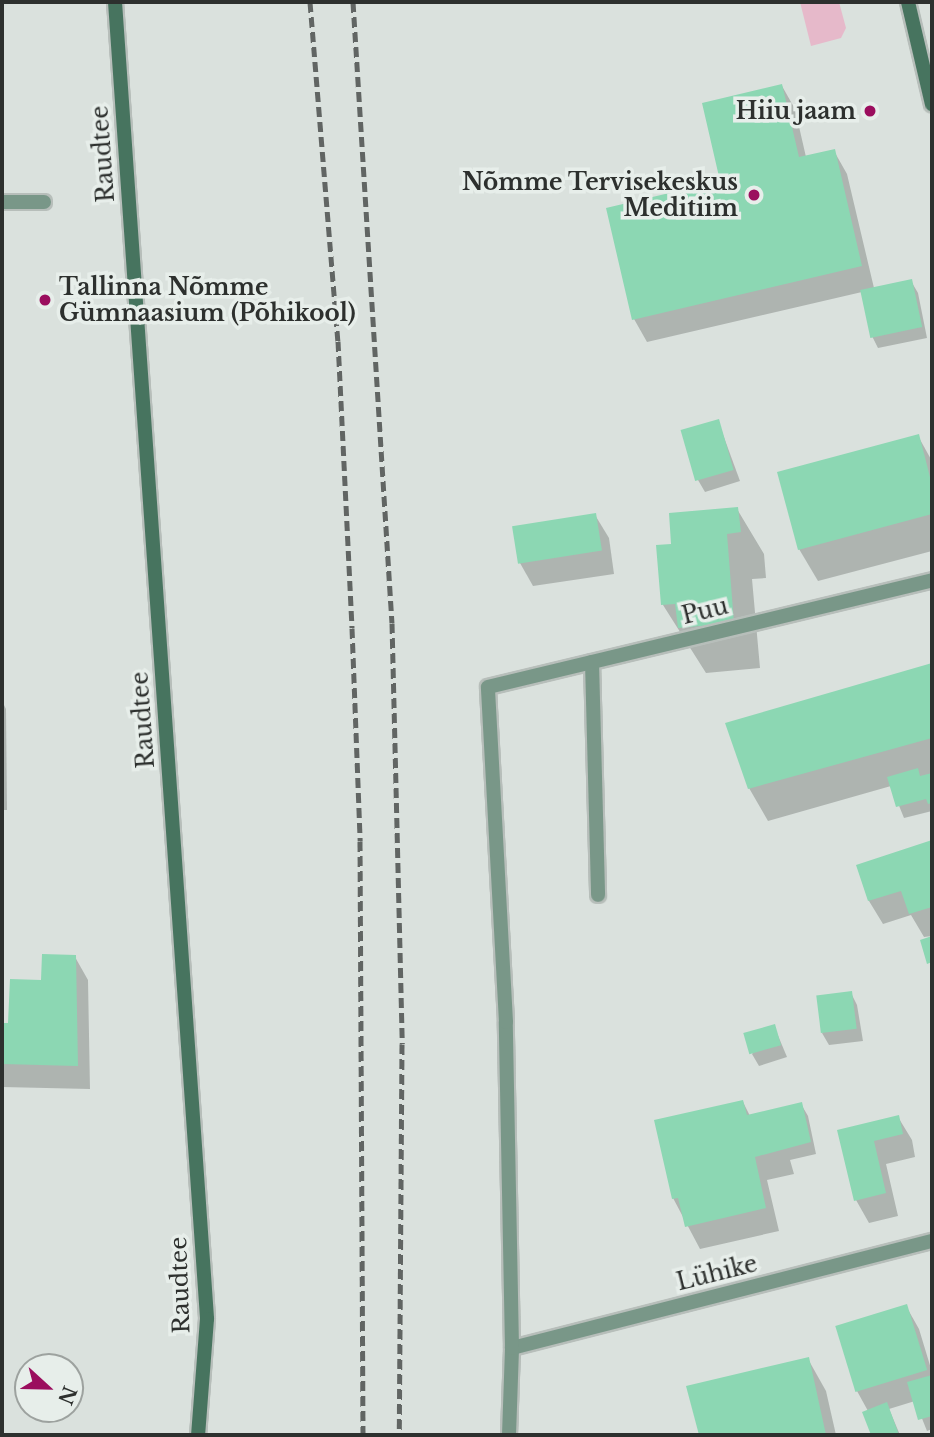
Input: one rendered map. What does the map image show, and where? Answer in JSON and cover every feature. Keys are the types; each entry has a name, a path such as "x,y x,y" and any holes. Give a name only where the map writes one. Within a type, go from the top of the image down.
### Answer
{"street":[{"name":"Raudtee","path":"115,2 207,1319 198,1435"},
{"path":"908,2 932,104"},
{"path":"2,202 44,202"},
{"name":"Puu","path":"512,1348 506,1022 488,687 932,580"},
{"path":"592,662 598,895"},
{"name":"Lühike","path":"512,1348 932,1241"},
{"path":"509,1435 512,1348"}],"shaded area":[{"path":"800,2 839,2 846,28 841,38 811,46"}],"building":[{"name":"Nõmme Tervisekeskus Meditiim","path":"782,84 799,157 835,149 862,266 632,320 606,208 720,181 702,103"},
{"path":"912,279 922,327 870,338 860,290"},
{"path":"719,419 734,470 695,481 681,430"},
{"path":"919,434 932,485 932,514 798,550 777,472"},
{"path":"738,507 741,532 727,534 734,623 678,628 675,604 661,605 656,545 671,544 669,513"},
{"path":"596,513 602,551 518,564 512,526"},
{"path":"932,663 932,738 748,789 725,723"},
{"path":"918,768 920,776 932,773 932,803 928,804 926,799 896,807 887,777"},
{"path":"932,840 932,907 909,914 901,891 868,901 856,865"},
{"path":"932,936 932,962 927,964 920,940"},
{"path":"42,954 76,955 78,1066 2,1064 2,1023 8,1023 10,979 41,980"},
{"path":"852,991 857,1029 821,1033 816,995"},
{"path":"775,1024 781,1045 749,1054 743,1033"},
{"path":"743,1100 747,1115 802,1102 811,1142 755,1157 766,1208 685,1227 678,1198 672,1199 654,1120"},
{"path":"899,1115 903,1134 874,1141 886,1193 854,1201 837,1130"},
{"path":"907,1304 927,1370 855,1392 835,1326"},
{"path":"809,1357 826,1435 699,1435 686,1386"},
{"path":"932,1375 932,1416 918,1420 907,1382"},
{"path":"887,1402 899,1435 871,1435 862,1412"}],"railway":[{"path":"310,2 338,341 360,841 363,1435"},
{"path":"353,2 392,623 402,1044 399,1435"}],"place":[{"name":"Hiiu jaam","path":"870,111"},
{"name":"Nõmme Tervisekeskus Meditiim","path":"754,195"},
{"name":"Tallinna Nõmme Gümnaasium (Põhikool)","path":"45,300"}]}
